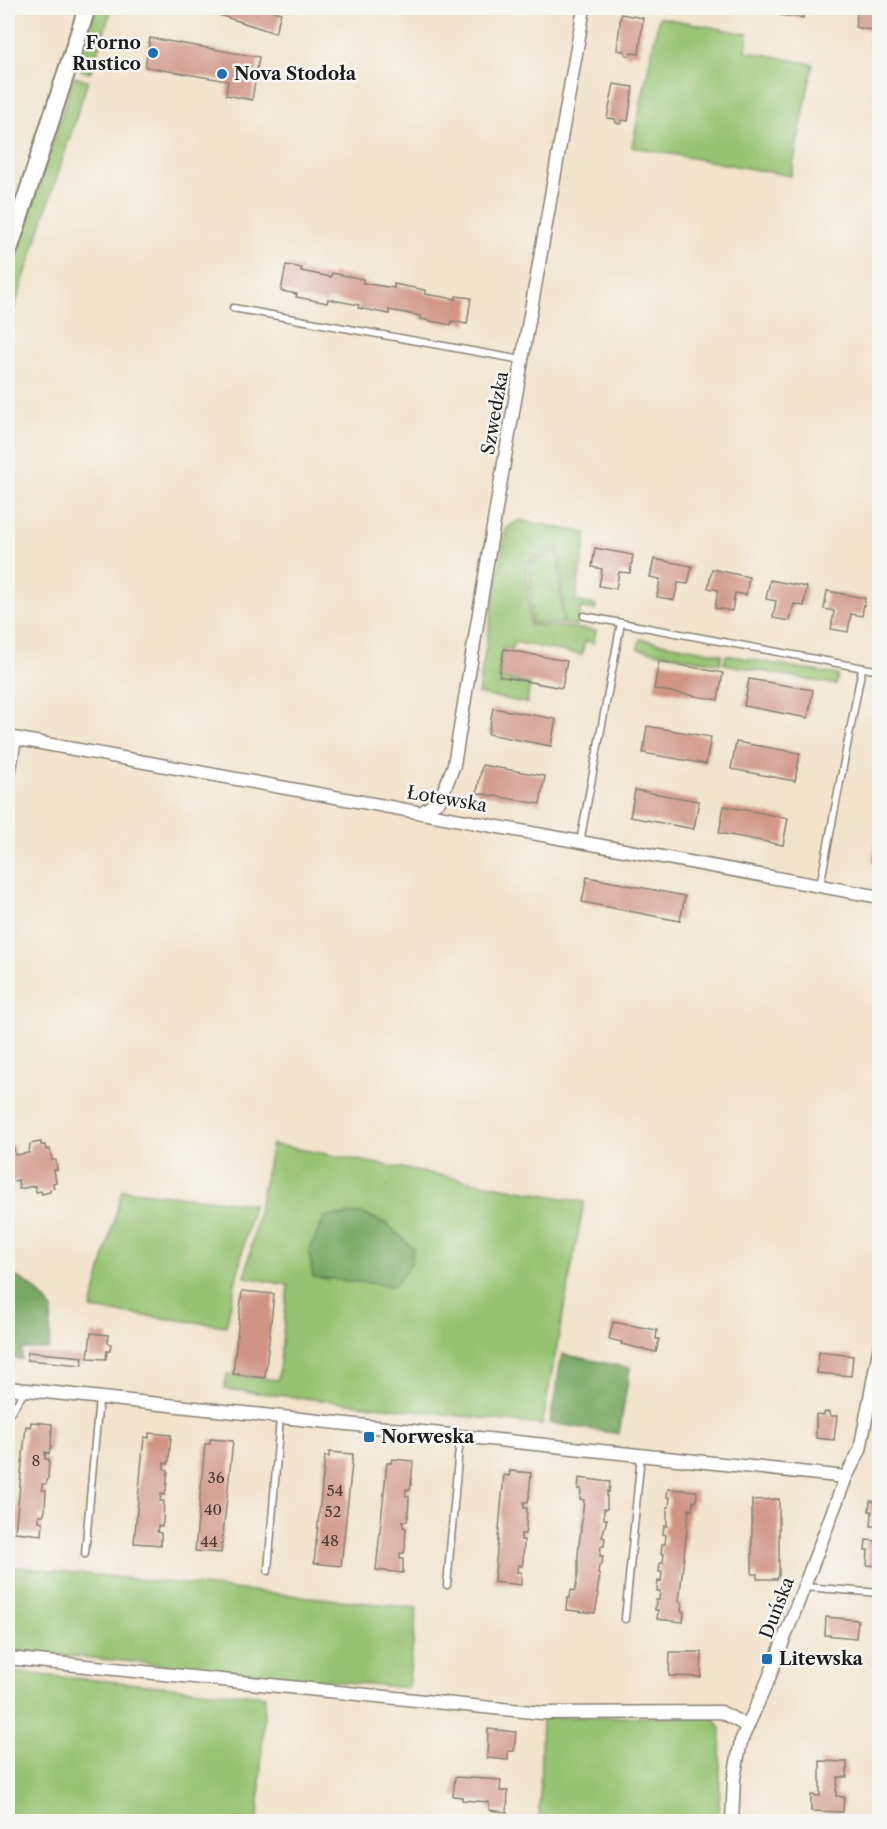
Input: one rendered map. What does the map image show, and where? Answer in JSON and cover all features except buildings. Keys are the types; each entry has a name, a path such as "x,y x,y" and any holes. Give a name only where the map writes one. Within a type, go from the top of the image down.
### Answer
{"main road":[{"path":"8,252 87,8"}],"street":[{"name":"Szwedzka","path":"421,813 440,800 454,765 584,8"},
{"name":"Łotewska","path":"13,738 879,897"},
{"path":"8,1388 846,1477 860,1450 879,1345"},
{"name":"Duńska","path":"732,1821 734,1778 741,1741 769,1678 846,1477"},
{"path":"8,1658 542,1713 721,1712 747,1726"}],"lane":[{"path":"233,308 522,360"},
{"path":"584,616 879,671"},
{"path":"580,842 621,623"},
{"path":"820,886 862,668"},
{"path":"8,802 13,738"},
{"path":"8,1416 26,1390"},
{"path":"85,1554 99,1398"},
{"path":"268,1571 280,1417"},
{"path":"447,1585 460,1435"},
{"path":"625,1619 641,1455"},
{"path":"804,1587 879,1593"}],"green space":[{"path":"96,8 112,8 90,73 81,70 77,65"},
{"path":"659,17 748,34 746,51 813,64 791,176 632,147"},
{"path":"74,77 87,80 87,84 8,328 8,277"},
{"path":"519,520 587,533 575,601 596,605 595,610 581,608 577,625 564,624 560,546 526,563 530,625 596,631 594,643 585,641 582,655 514,642 512,649 503,648 498,677 530,684 527,703 478,694 506,529"},
{"path":"558,550 562,624 532,623 530,564"},
{"path":"640,639 722,654 720,664 638,649"},
{"path":"726,655 838,675 836,685 724,664"},
{"path":"272,1144 584,1202 542,1425 224,1389 227,1374 278,1380 288,1285 245,1277"},
{"path":"122,1190 253,1204 226,1326 91,1309"},
{"path":"362,1213 387,1224 413,1248 411,1263 394,1286 313,1277 309,1251 325,1217"},
{"path":"8,1274 27,1283 52,1308 49,1349 22,1349 22,1359 8,1358"},
{"path":"562,1354 630,1368 619,1434 550,1423"},
{"path":"8,1566 417,1608 408,1688 8,1650"},
{"path":"10,1672 265,1696 258,1821 8,1821"},
{"path":"542,1717 709,1717 715,1719 721,1729 719,1821 539,1822"}],"place":[{"name":"Forno Rustico","path":"153,53"},
{"name":"Nova Stodoła","path":"222,74"},
{"name":"Norweska","path":"369,1437"},
{"name":"Litewska","path":"767,1659"}]}
